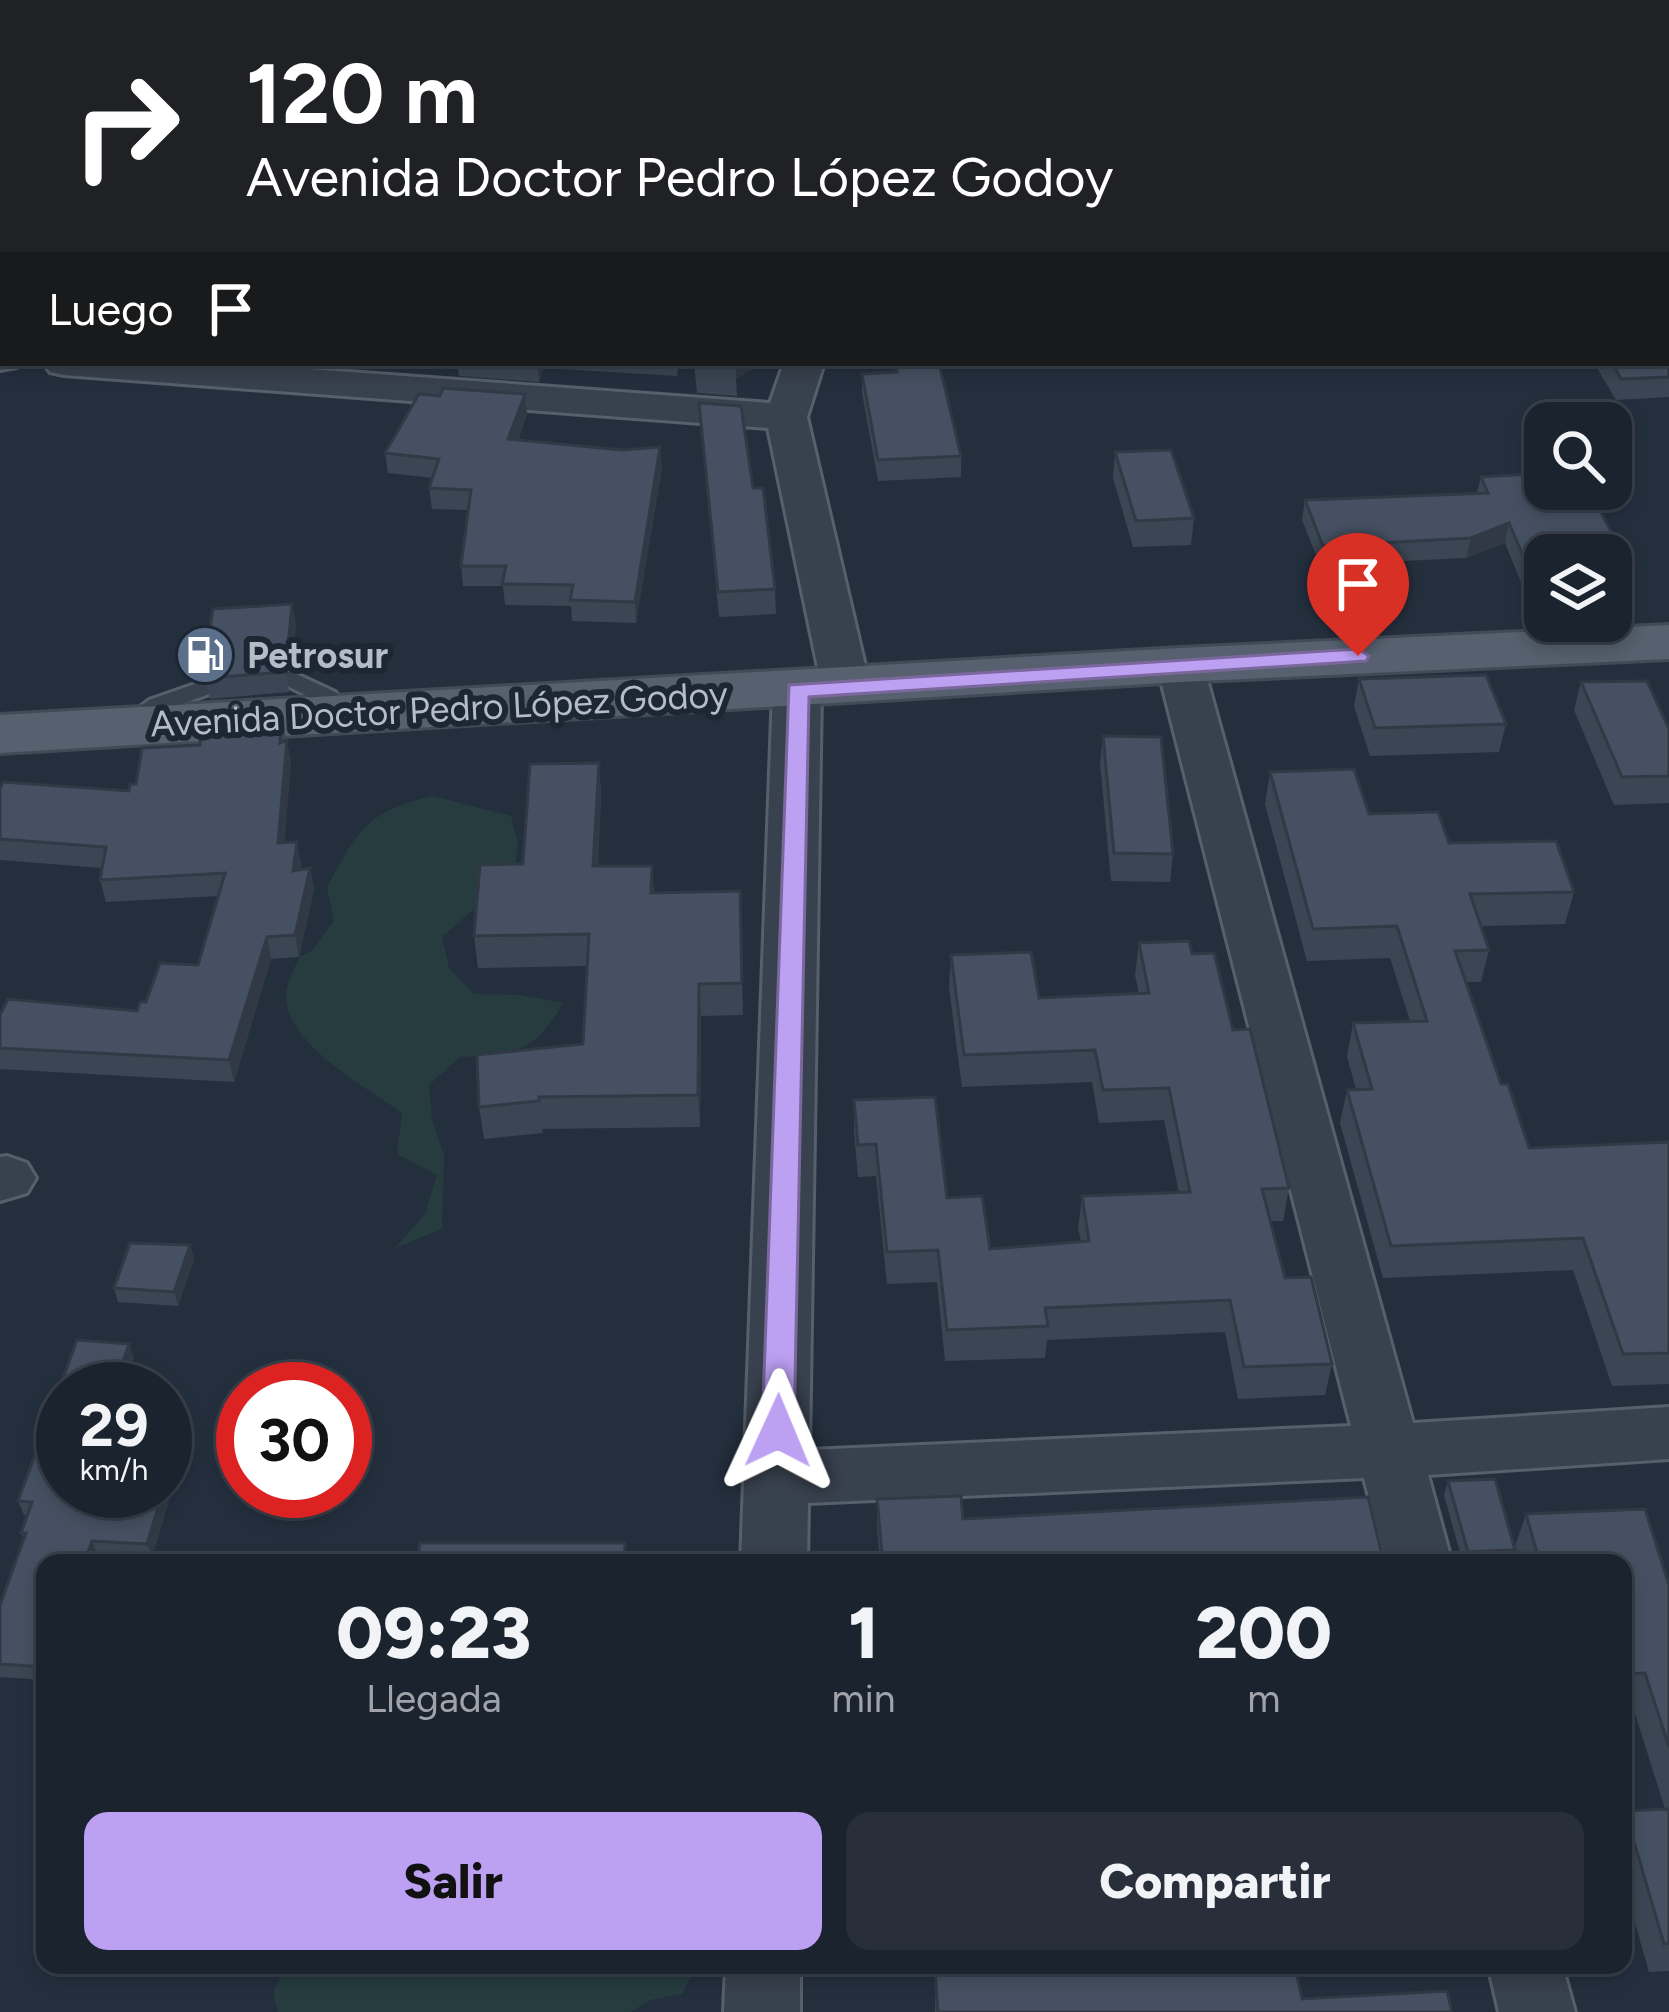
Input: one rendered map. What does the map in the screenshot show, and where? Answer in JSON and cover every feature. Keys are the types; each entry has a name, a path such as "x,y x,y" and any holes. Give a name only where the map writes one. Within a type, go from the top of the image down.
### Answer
{"main road":[{"name":"Avenida Doctor Pedro López Godoy","path":"0,734 1180,664 1669,641"}],"street":[{"path":"104,366 786,417"},
{"path":"774,1554 822,688 786,417 803,366"},
{"path":"1180,664 1417,1554"},
{"path":"777,1478 1389,1451 1669,1433"},
{"path":"762,2012 764,1974"},
{"path":"1527,1974 1538,2012"}],"lane":[{"path":"290,678 328,697 341,712"},
{"path":"128,727 157,705 215,683"}],"green space":[{"path":"433,796 511,816 518,844 514,874 442,937 449,968 474,994 521,995 563,1003 543,1032 521,1048 460,1057 429,1085 432,1120 444,1155 442,1229 395,1248 425,1214 437,1175 397,1154 402,1113 312,1046 289,1012 286,993 299,957 312,951 334,920 327,888 356,837 393,809"},
{"path":"283,1974 692,1974 682,1994 650,2000 631,2012 278,2012 273,1991"}],"building":[{"path":"896,366 940,366 961,456 878,460 862,374 897,372"},
{"path":"1614,366 1669,366 1669,377 1621,379"},
{"path":"443,388 525,394 508,439 622,450 660,447 635,602 570,600 573,585 502,584 506,566 461,566 471,490 429,488 439,459 385,453 419,394 440,396"},
{"path":"699,403 741,406 753,488 763,488 775,589 718,592"},
{"path":"1171,450 1194,518 1136,521 1115,452"},
{"path":"1524,474 1524,510 1600,510 1613,534 1524,534 1524,558 1509,523 1471,538 1323,546 1305,500 1488,493 1481,477"},
{"path":"292,604 288,647 277,648 270,658 286,672 205,678 220,673 227,664 220,654 206,653 213,609"},
{"path":"1486,675 1506,724 1375,728 1359,679"},
{"path":"1647,681 1669,729 1669,776 1622,777 1581,682"},
{"path":"282,719 280,743 287,740 278,843 297,842 293,871 310,868 295,935 267,937 229,1060 0,1048 0,1015 8,999 137,1011 140,1002 146,1002 160,963 198,965 225,873 100,880 106,847 0,839 3,782 129,791 130,784 136,784 142,748 200,745 201,724"},
{"path":"1103,736 1161,737 1173,854 1114,853"},
{"path":"599,763 593,866 652,866 651,893 740,891 742,983 699,984 698,1095 539,1097 539,1101 479,1107 477,1055 583,1044 589,934 474,936 480,865 523,864 530,764"},
{"path":"1354,769 1369,814 1438,812 1449,843 1556,841 1574,892 1470,894 1489,950 1455,951 1501,1084 1508,1084 1529,1148 1669,1142 1669,1353 1623,1354 1583,1238 1391,1246 1347,1090 1372,1089 1353,1023 1427,1021 1397,926 1313,929 1270,772"},
{"path":"1189,941 1192,954 1214,953 1233,1030 1250,1029 1289,1188 1262,1189 1285,1278 1311,1277 1332,1364 1244,1367 1230,1300 1045,1308 1048,1326 947,1330 938,1250 887,1252 876,1144 858,1145 854,1100 935,1097 947,1198 982,1196 990,1249 1089,1241 1082,1196 1190,1192 1169,1088 1103,1090 1095,1050 964,1055 951,955 1031,952 1039,998 1149,993 1139,943"},
{"path":"130,1243 190,1245 174,1292 114,1288"},
{"path":"77,1340 129,1344 123,1362 69,1362"},
{"path":"36,1452 36,1518 155,1518 147,1544 92,1541 87,1554 36,1554 36,1666 0,1664 0,1605 32,1502 18,1501"},
{"path":"1495,1479 1515,1550 1468,1552 1448,1481"},
{"path":"961,1496 963,1519 1368,1497 1382,1554 882,1554 877,1499"},
{"path":"1645,1509 1669,1585 1669,1747 1645,1673 1632,1674 1632,1554 1537,1554 1526,1514"},
{"path":"420,1543 625,1543 624,1554 418,1554"},
{"path":"1669,1809 1669,1943 1664,1944 1632,1835 1632,1811"},
{"path":"935,1974 1297,1974 1302,1999 1447,1991 1452,2012 938,2012"}],"place":[{"name":"Petrosur","path":"205,655"}],"route":[{"path":"778,1431 797,690 1358,656"}]}
